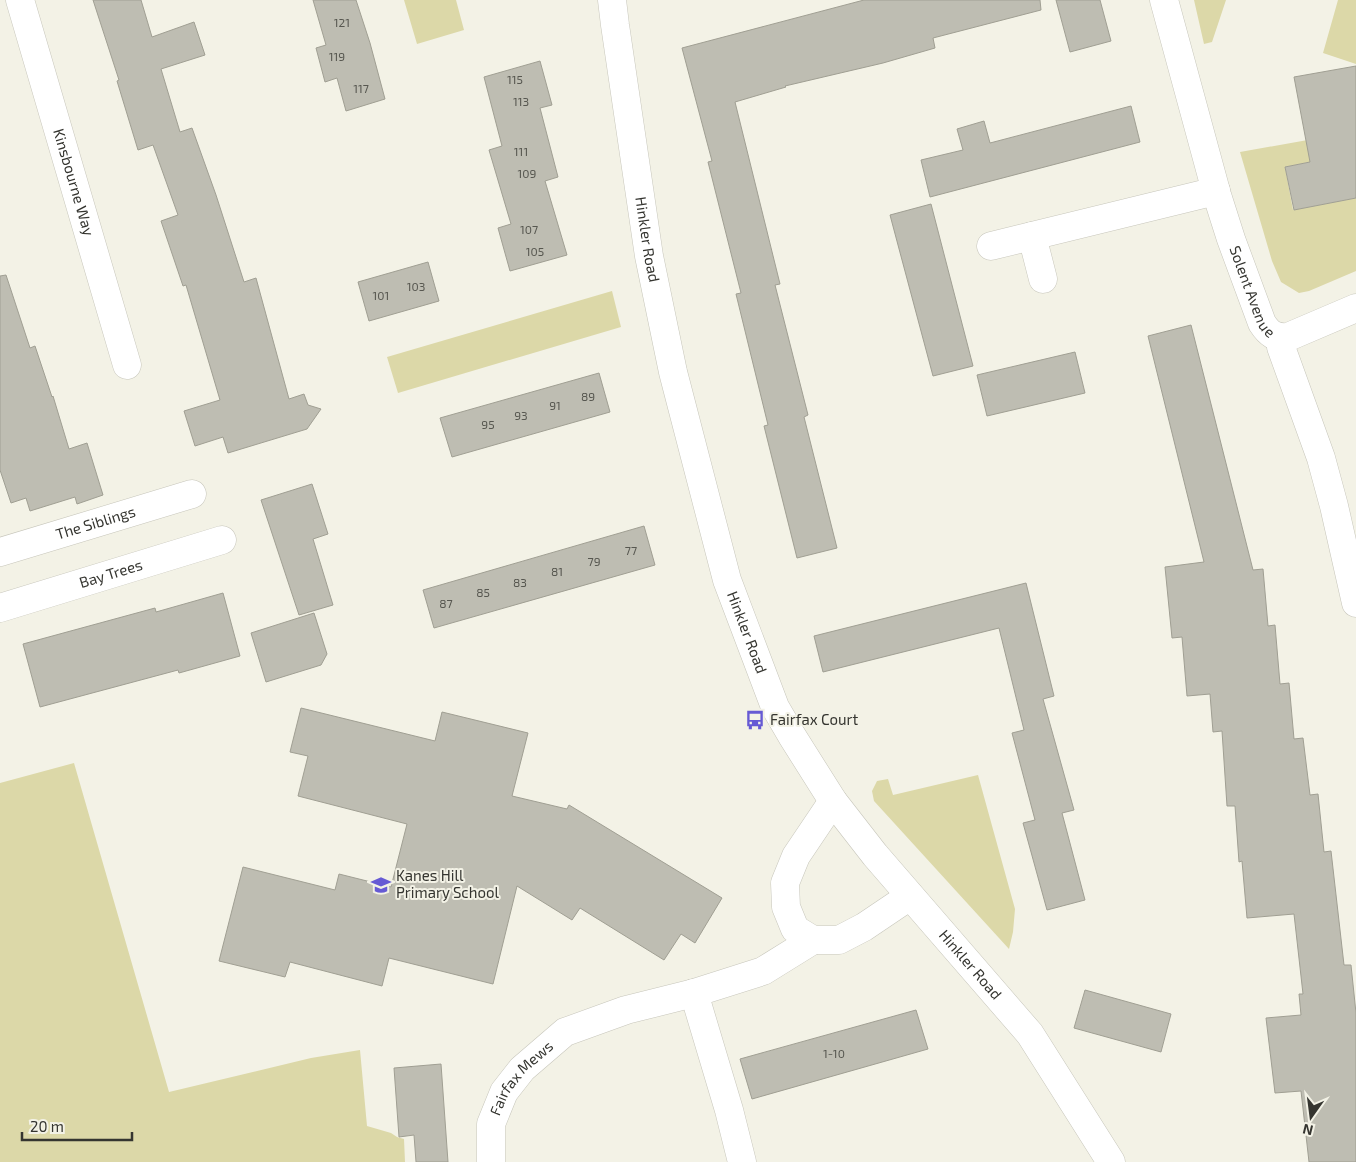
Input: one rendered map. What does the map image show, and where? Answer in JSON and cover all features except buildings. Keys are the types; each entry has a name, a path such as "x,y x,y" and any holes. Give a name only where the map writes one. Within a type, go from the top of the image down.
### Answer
{"street":[{"name":"Kinsbourne Way","path":"20,0 127,365"},
{"name":"Hinkler Road","path":"612,0 651,266 673,372 727,580 775,707 833,800 875,855 1030,1034 1111,1162"},
{"name":"Solent Avenue","path":"1164,0 1216,192 1231,239 1262,323 1272,335 1282,338 1281,347 1321,458 1332,496 1356,603"},
{"path":"990,246 1216,192"},
{"path":"1032,236 1043,280"},
{"path":"1282,338 1294,336 1356,308"},
{"name":"The Siblings","path":"0,552 192,494"},
{"name":"Bay Trees","path":"0,608 222,540"},
{"path":"833,800 796,856 785,883 786,907 795,929 813,940 839,940 864,927 910,896"},
{"path":"742,1162 729,1110 694,993 763,971 813,940"},
{"name":"Fairfax Mews","path":"491,1162 492,1124 504,1092 522,1069 565,1032 626,1010 694,993"}],"shaded area":[{"path":"404,0 456,0 464,30 417,44"},
{"path":"1194,0 1226,0 1212,42 1204,44"},
{"path":"1338,0 1356,0 1356,64 1323,53"},
{"path":"1330,136 1334,157 1285,167 1293,210 1356,198 1356,271 1309,291 1299,293 1281,282 1272,261 1240,152"},
{"path":"612,291 621,327 398,393 387,357"},
{"path":"74,763 169,1092 311,1058 360,1050 367,1126 404,1139 405,1162 0,1162 0,783"},
{"path":"978,775 1015,909 1009,949 874,801 872,791 877,781 888,779 893,795"}],"place":[{"name":"Fairfax Court","path":"755,720"},
{"name":"Kanes Hill Primary School","path":"381,885"}]}
